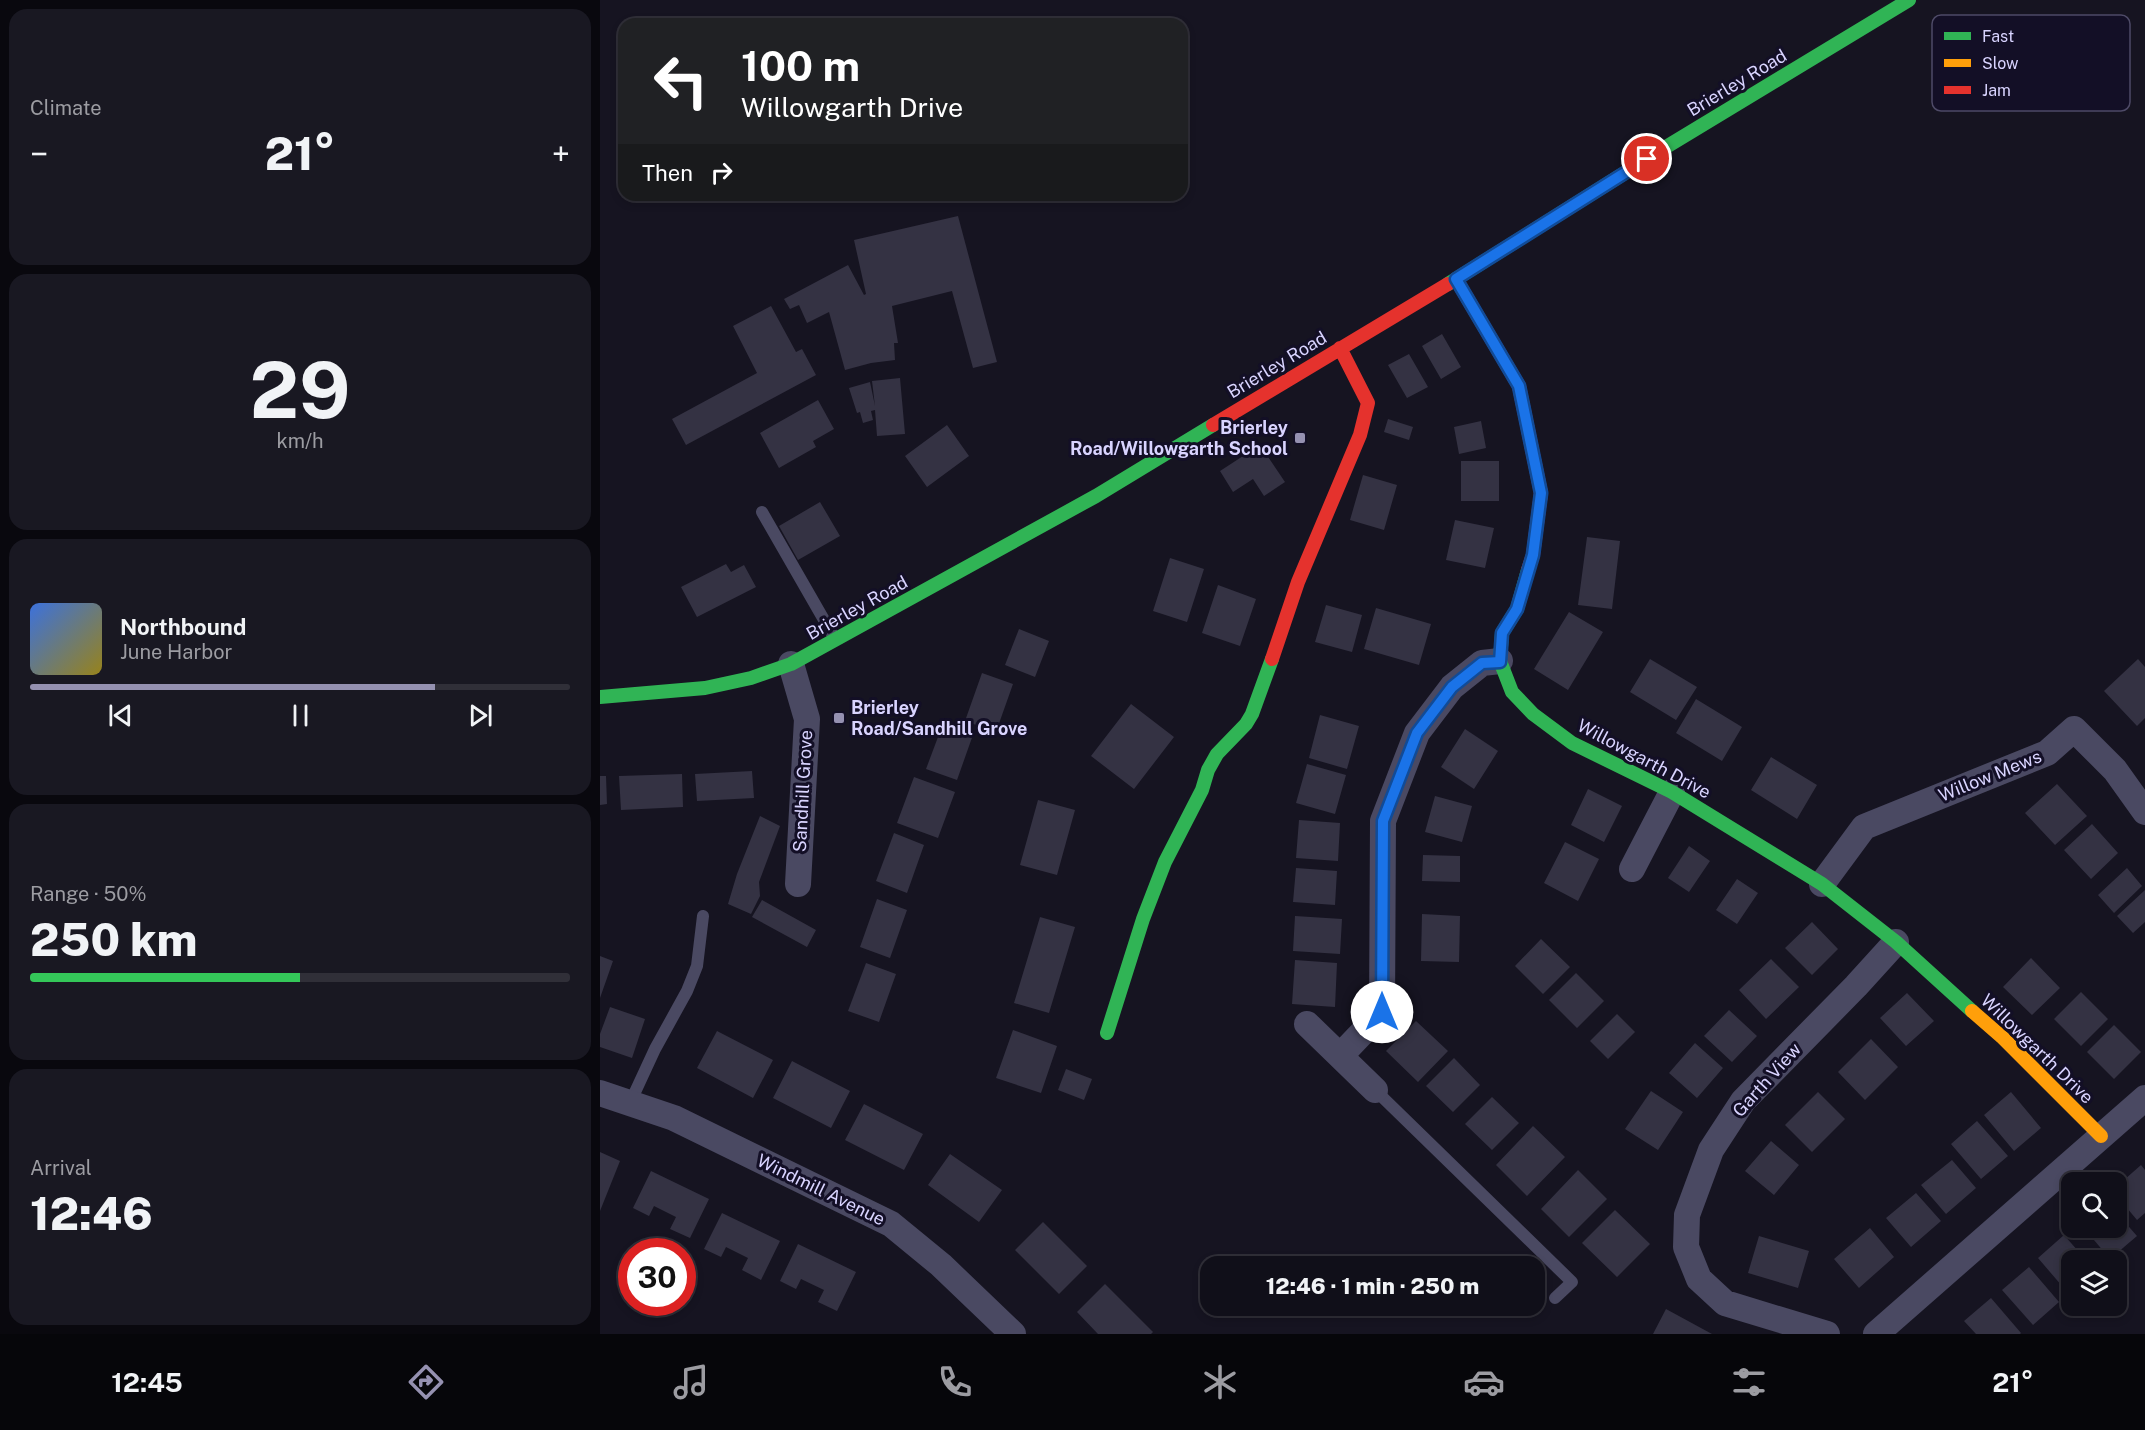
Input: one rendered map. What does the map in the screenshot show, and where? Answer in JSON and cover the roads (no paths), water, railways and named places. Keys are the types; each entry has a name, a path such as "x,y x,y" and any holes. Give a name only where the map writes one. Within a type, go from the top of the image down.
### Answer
{"street":[{"name":"Brierley Road","path":"600,697 705,688 751,678 791,664 1095,496 1456,279 1666,147 1910,0"},
{"name":"Willowgarth Drive","path":"1456,279 1519,386 1541,493 1533,555 1517,609 1502,633 1500,662 1512,692 1533,714 1572,743 1672,792 1822,884 1896,942 2003,1038 2101,1136"},
{"path":"1107,1033 1143,919 1165,862 1202,790 1208,770 1217,754 1246,724 1252,714 1298,582 1360,435 1368,403 1340,348"},
{"path":"1341,1055 1382,1012 1383,821 1417,733 1452,687 1482,663 1500,662"},
{"name":"Sandhill Grove","path":"791,664 807,719 798,884"},
{"name":"Willow Mews","path":"1822,884 1864,827 2047,753 2074,729 2115,770 2145,812"},
{"path":"1632,869 1672,792"},
{"name":"Garth View","path":"1827,1334 1725,1303 1699,1279 1686,1247 1686,1215 1712,1150 1743,1101 1896,942"},
{"path":"1307,1024 1375,1090"},
{"name":"Windmill Avenue","path":"600,1094 674,1119 891,1224 941,1265 1013,1334"},
{"path":"1876,1334 2145,1098"}],"lane":[{"path":"762,512 836,640"},
{"path":"630,1103 697,966 703,916"},
{"path":"1375,1090 1572,1281 1555,1298"}],"place":[{"name":"Brierley Road/Willowgarth School","path":"1300,438"},
{"name":"Brierley Road/Sandhill Grove","path":"839,718"}]}
